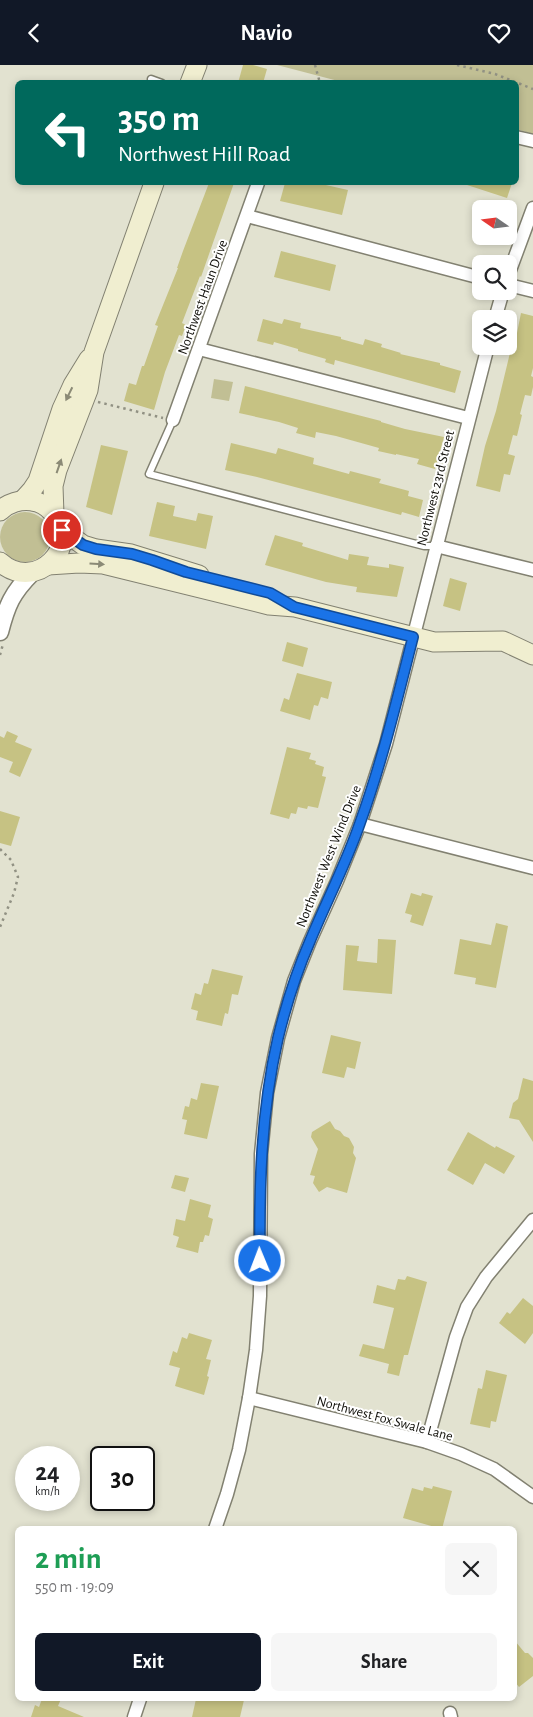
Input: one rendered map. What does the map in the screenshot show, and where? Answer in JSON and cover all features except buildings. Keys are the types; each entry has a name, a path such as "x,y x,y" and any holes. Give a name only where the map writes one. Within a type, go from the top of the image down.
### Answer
{"main road":[{"path":"191,80 197,65"},
{"path":"40,569 55,558 60,549 62,540 53,486 57,470 88,390 94,352 153,185"},
{"path":"22,500 38,481 62,409 73,385 94,352"},
{"path":"1,509 22,500 40,503 83,545 96,549 132,554 186,572 270,593 294,607"},
{"path":"0,562 13,571 79,563 103,564 269,605 294,607 434,642 503,641 533,655"},
{"path":"503,641 533,663"}],"street":[{"path":"519,138 533,141"},
{"name":"Northwest Haun Drive","path":"168,419 199,349 257,185"},
{"path":"516,255 533,208"},
{"path":"247,216 472,276"},
{"path":"517,287 533,291"},
{"path":"199,349 468,418"},
{"name":"Northwest 23rd Street","path":"413,637 486,355"},
{"path":"436,545 533,570"},
{"path":"4,635 6,611 13,595 40,569"},
{"name":"Northwest West Wind Drive","path":"216,1526 240,1450 256,1350 260,1296 261,1153 267,1093 278,1038 294,981 360,824 386,744 413,637"},
{"path":"360,824 533,868"},
{"path":"427,1442 456,1337 467,1307 486,1277 533,1219"},
{"name":"Northwest Fox Swale Lane","path":"249,1398 427,1442 461,1454 494,1469 533,1497"},
{"path":"134,1717 139,1701"}],"lane":[{"path":"168,419 149,473 424,546 436,545"}],"path":[{"path":"315,65 319,80"},
{"path":"457,65 495,74 510,80"},
{"path":"519,83 533,89"},
{"path":"98,402 168,419"},
{"path":"0,655 4,635"},
{"path":"0,849 11,860 18,877 14,893 0,927"}],"shaded area":[{"path":"277,65 533,65 533,134 519,130 519,80 334,80"},
{"path":"214,379 233,382 229,401 211,398"},
{"path":"20,512 30,512 43,519 50,532 50,542 43,555 30,562 20,562 11,558 4,551 0,542 0,532 4,523 11,516"}],"route":[{"path":"62,530 83,545 96,549 132,554 186,572 270,593 294,607 413,637 386,744 360,824 294,981 278,1038 267,1093 261,1153 260,1261"}]}
